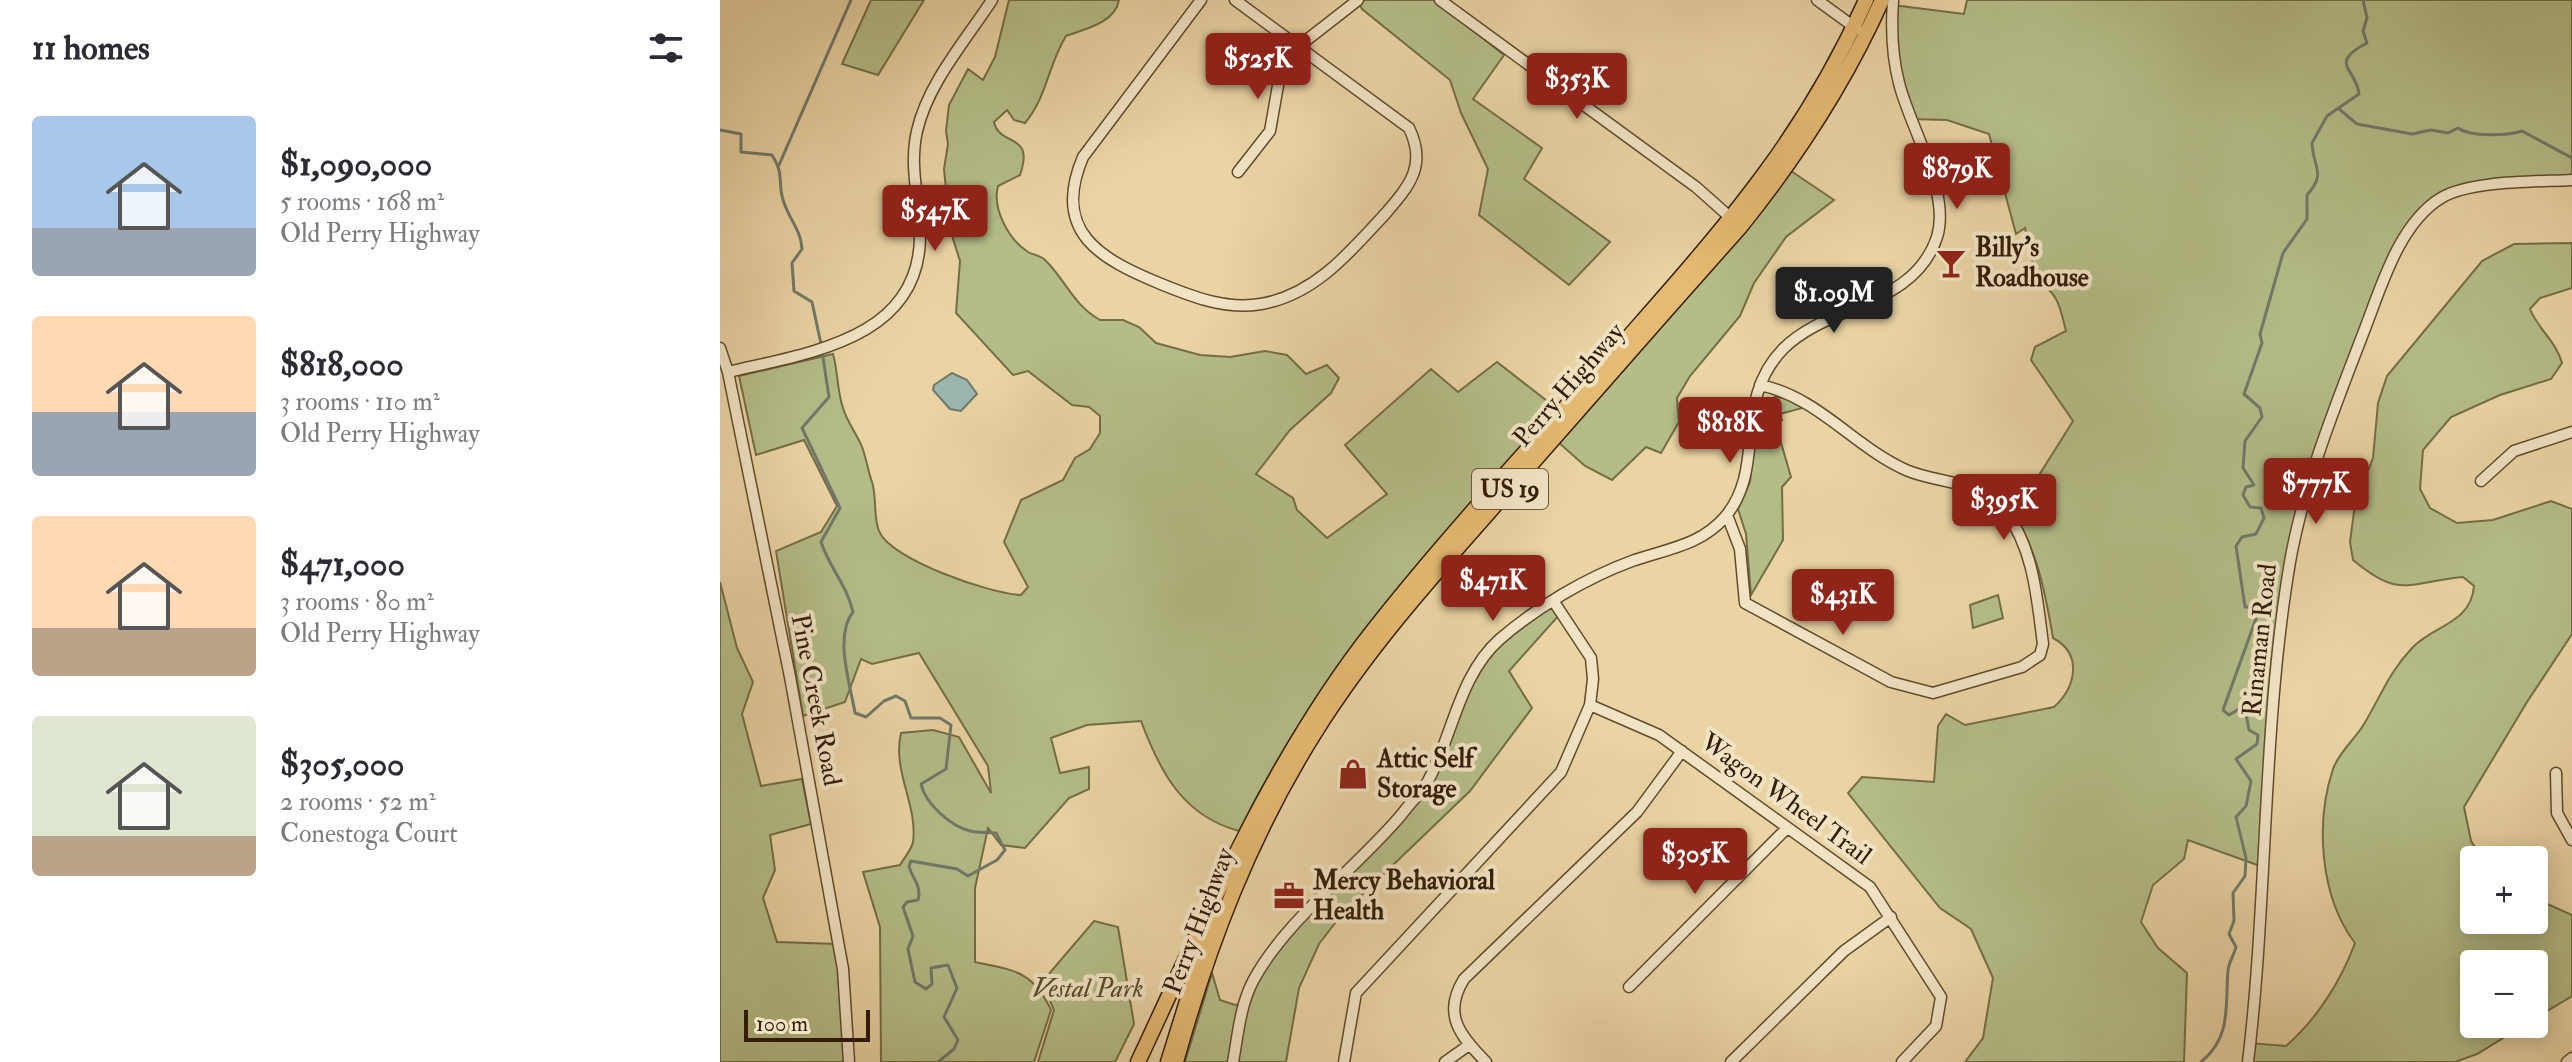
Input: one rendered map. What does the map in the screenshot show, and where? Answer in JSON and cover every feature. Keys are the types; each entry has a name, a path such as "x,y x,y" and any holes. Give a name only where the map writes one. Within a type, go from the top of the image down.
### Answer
{"highway":[{"name":"Perry Highway","path":"1176,1062 1200,980 1238,878 1276,800 1329,710 1401,612 1754,209 1814,128 1860,31 1866,0"},
{"name":"Perry Highway","path":"1223,886 1288,756 1374,629 1732,219 1797,130 1882,0"},
{"path":"1138,1062 1223,886"}],"main road":[{"name":"Perry Highway","path":"1167,1062 1223,886"}],"street":[{"path":"728,372 850,340 875,326 900,299 918,252 914,154 923,110 992,0"},
{"path":"1201,0 1083,157 1075,176 1074,215 1088,241 1113,264 1222,304 1261,304 1321,279 1412,183 1418,159 1416,143 1409,128 1235,0"},
{"path":"1238,172 1270,131 1280,74 1299,46 1358,0"},
{"path":"1440,0 1696,187 1732,219"},
{"path":"1817,0 1860,31"},
{"path":"1233,1062 1244,1003 1269,956 1427,784 1470,679 1483,658 1500,639 1554,602 1632,562 1694,542 1727,515 1742,488 1752,409 1760,385 1775,358 1809,328 1884,296 1908,280 1925,262 1936,239 1940,215 1935,189 1896,68 1893,0"},
{"name":"Rinaman Road","path":"2248,1062 2278,653 2291,561 2310,488 2361,339 2406,237 2439,199 2473,188 2572,180"},
{"name":"Pine Creek Road","path":"720,348 728,372 790,677 841,956 849,1062"},
{"path":"1727,515 1740,549 1745,603 1891,682 1933,693 2022,667 2037,659 2043,644 2030,562 2019,534 1997,502 1968,486 1904,469 1809,403 1784,390 1760,385"},
{"path":"2481,481 2514,451 2572,432"},
{"path":"1344,1062 1356,993 1561,772 1590,705 1591,658 1554,602"},
{"name":"Wagon Wheel Trail","path":"1590,705 1648,728 1870,887 1941,997 1936,1026 1902,1062"},
{"path":"1486,1062 1469,1045 1452,1017 1452,1005 1464,979 1637,812 1682,751"},
{"path":"2556,773 2557,813 2572,840"},
{"path":"1629,987 1786,829"},
{"path":"1731,1062 1844,951 1891,917"},
{"path":"1445,1062 1469,1045"},
{"path":"2567,1062 2572,1058"}],"green space":[{"path":"871,0 924,0 878,75 842,64"},
{"path":"1009,0 1119,0 1105,20 1066,36 1038,103 1025,123 1014,120 1007,110 994,122 997,130 1020,146 1023,152 1020,175 998,186 997,204 1008,231 1028,252 1045,260 1083,307 1100,320 1123,320 1139,327 1156,343 1200,355 1230,357 1265,351 1287,355 1306,374 1327,365 1339,378 1331,393 1290,430 1256,474 1293,498 1297,510 1327,538 1387,494 1345,445 1431,369 1458,392 1497,362 1556,408 1424,558 1343,661 1271,772 1239,831 1203,815 1176,790 1156,758 1141,721 1087,725 1051,738 1060,773 1089,767 1089,789 1069,798 1025,848 1001,845 988,828 975,888 975,962 1021,974 1037,987 1051,1010 1034,1062 881,1062 880,927 863,872 900,865 912,845 914,828 900,761 901,733 933,730 959,737 991,793 988,766 919,653 872,664 861,659 845,702 803,716 776,551 821,532 837,506 804,440 756,455 739,376 833,354 841,401 863,451 873,488 877,525 887,542 921,564 966,582 1021,595 1028,587 1004,542 1021,500 1063,480 1075,458 1090,449 1100,433 1100,416 1089,407 1072,405 1028,371 1013,375 956,313 960,261 950,229 944,169 949,105 968,69 983,80 995,57"},
{"path":"1357,0 1434,0 1504,55 1473,99 1542,148 1524,179 1610,242 1569,285 1479,215 1488,169 1461,113 1450,80 1362,9"},
{"path":"1967,0 2572,0 2572,180 2473,188 2445,196 2406,237 2327,436 2291,561 2263,867 2188,840 2184,859 2153,885 2141,922 2158,948 2187,973 2184,1062 1965,1062 1983,1038 1993,978 1971,929 1940,908 1848,793 1862,777 1934,782 1938,726 1946,714 1965,725 2054,707 2067,690 2073,671 2069,653 2053,638 2034,555 2011,509 2031,488 2073,421 2031,360 2035,347 2066,331 2060,308 2050,291 2037,281 2025,228 2016,234 1989,134 1947,120 1910,119 1904,100 1892,5 1964,14"},
{"path":"1791,171 1834,200 1786,237 1754,283 1740,316 1690,376 1677,398 1679,422 1661,453 1646,447 1612,480 1585,466 1558,442"},
{"path":"2572,243 2572,288 2540,298 2530,309 2556,348 2562,363 2551,379 2500,395 2451,417 2423,450 2420,489 2430,508 2457,523 2493,520 2551,501 2572,509 2572,634 2464,807 2474,846 2460,846 2460,934 2548,934 2548,904 2572,915 2572,996 2548,1011 2548,950 2460,950 2460,1038 2503,1038 2477,1054 2455,1062 2248,1062 2250,1043 2286,1046 2308,1024 2335,985 2355,943 2334,904 2324,859 2324,812 2333,769 2405,656 2422,640 2459,616 2471,598 2474,586 2463,577 2394,584 2353,560 2350,542 2355,504 2373,458 2378,403 2387,376 2482,261 2514,244"},
{"path":"1775,397 1792,399 1806,407 1780,414 1782,420 1775,422 1791,477 1782,487 1783,540 1751,595 1746,534 1738,509 1750,482 1758,409 1765,401"},
{"path":"720,582 737,648 753,682 742,714 761,786 802,779 811,824 770,835 775,870 763,898 777,942 838,944 849,1062 720,1062"},
{"path":"1998,595 2003,618 1973,628 1970,605"},
{"path":"1554,602 1561,613 1509,671 1532,708 1470,791 1342,914 1319,944 1299,988 1286,1062 1185,1062 1212,973 1220,1000 1235,1005 1244,1003 1269,956 1427,784 1483,658"},
{"name":"Vestal Park","path":"1094,921 1118,927 1134,1024 1115,1062 1038,1062 1054,1010 1042,982"}],"water":[{"path":"952,373 967,380 977,394 961,411 950,409 933,390 934,385"}],"waterway":[{"path":"779,165 851,0"},
{"path":"2201,1062 2218,1042 2225,1020 2228,970 2236,947 2229,934 2234,921 2233,893 2245,876 2246,858 2236,817 2246,806 2251,781 2236,759 2257,744 2258,735 2249,730 2246,714 2239,709 2229,715 2223,710 2258,613 2255,607 2245,607 2236,546 2242,537 2256,534 2264,518 2261,508 2250,507 2243,495 2246,487 2254,485 2243,468 2245,441 2262,417 2260,408 2244,394 2262,343 2260,334 2283,253 2307,219 2307,195 2318,175 2312,143 2327,116 2359,94 2346,62 2355,50 2367,43 2363,31 2367,18 2363,0"},
{"path":"2339,109 2357,124 2412,134 2431,130 2448,133 2458,128 2489,135 2522,131 2572,158"},
{"path":"720,130 741,134 741,152 772,155 776,162 784,203 802,249 792,263 794,291 812,302 821,344"},
{"path":"822,351 829,397 802,428 840,508 821,542 847,593 853,612 847,622 844,647 855,713 866,717 884,701 896,696 905,701 911,718 940,718 951,725 946,769 921,784 923,791 947,819 970,831 996,833 1005,850 997,860 968,876 957,869 911,861 909,866 919,890 918,900 907,902 903,907 913,936 908,949 915,982 926,989 932,984 931,968 948,965 957,988 944,1017 958,1040 954,1049 938,1062"}],"place":[{"name":"Billy's Roadhouse","path":"1951,263"},
{"name":"Attic Self Storage","path":"1353,774"},
{"name":"Mercy Behavioral Health","path":"1289,896"}]}
